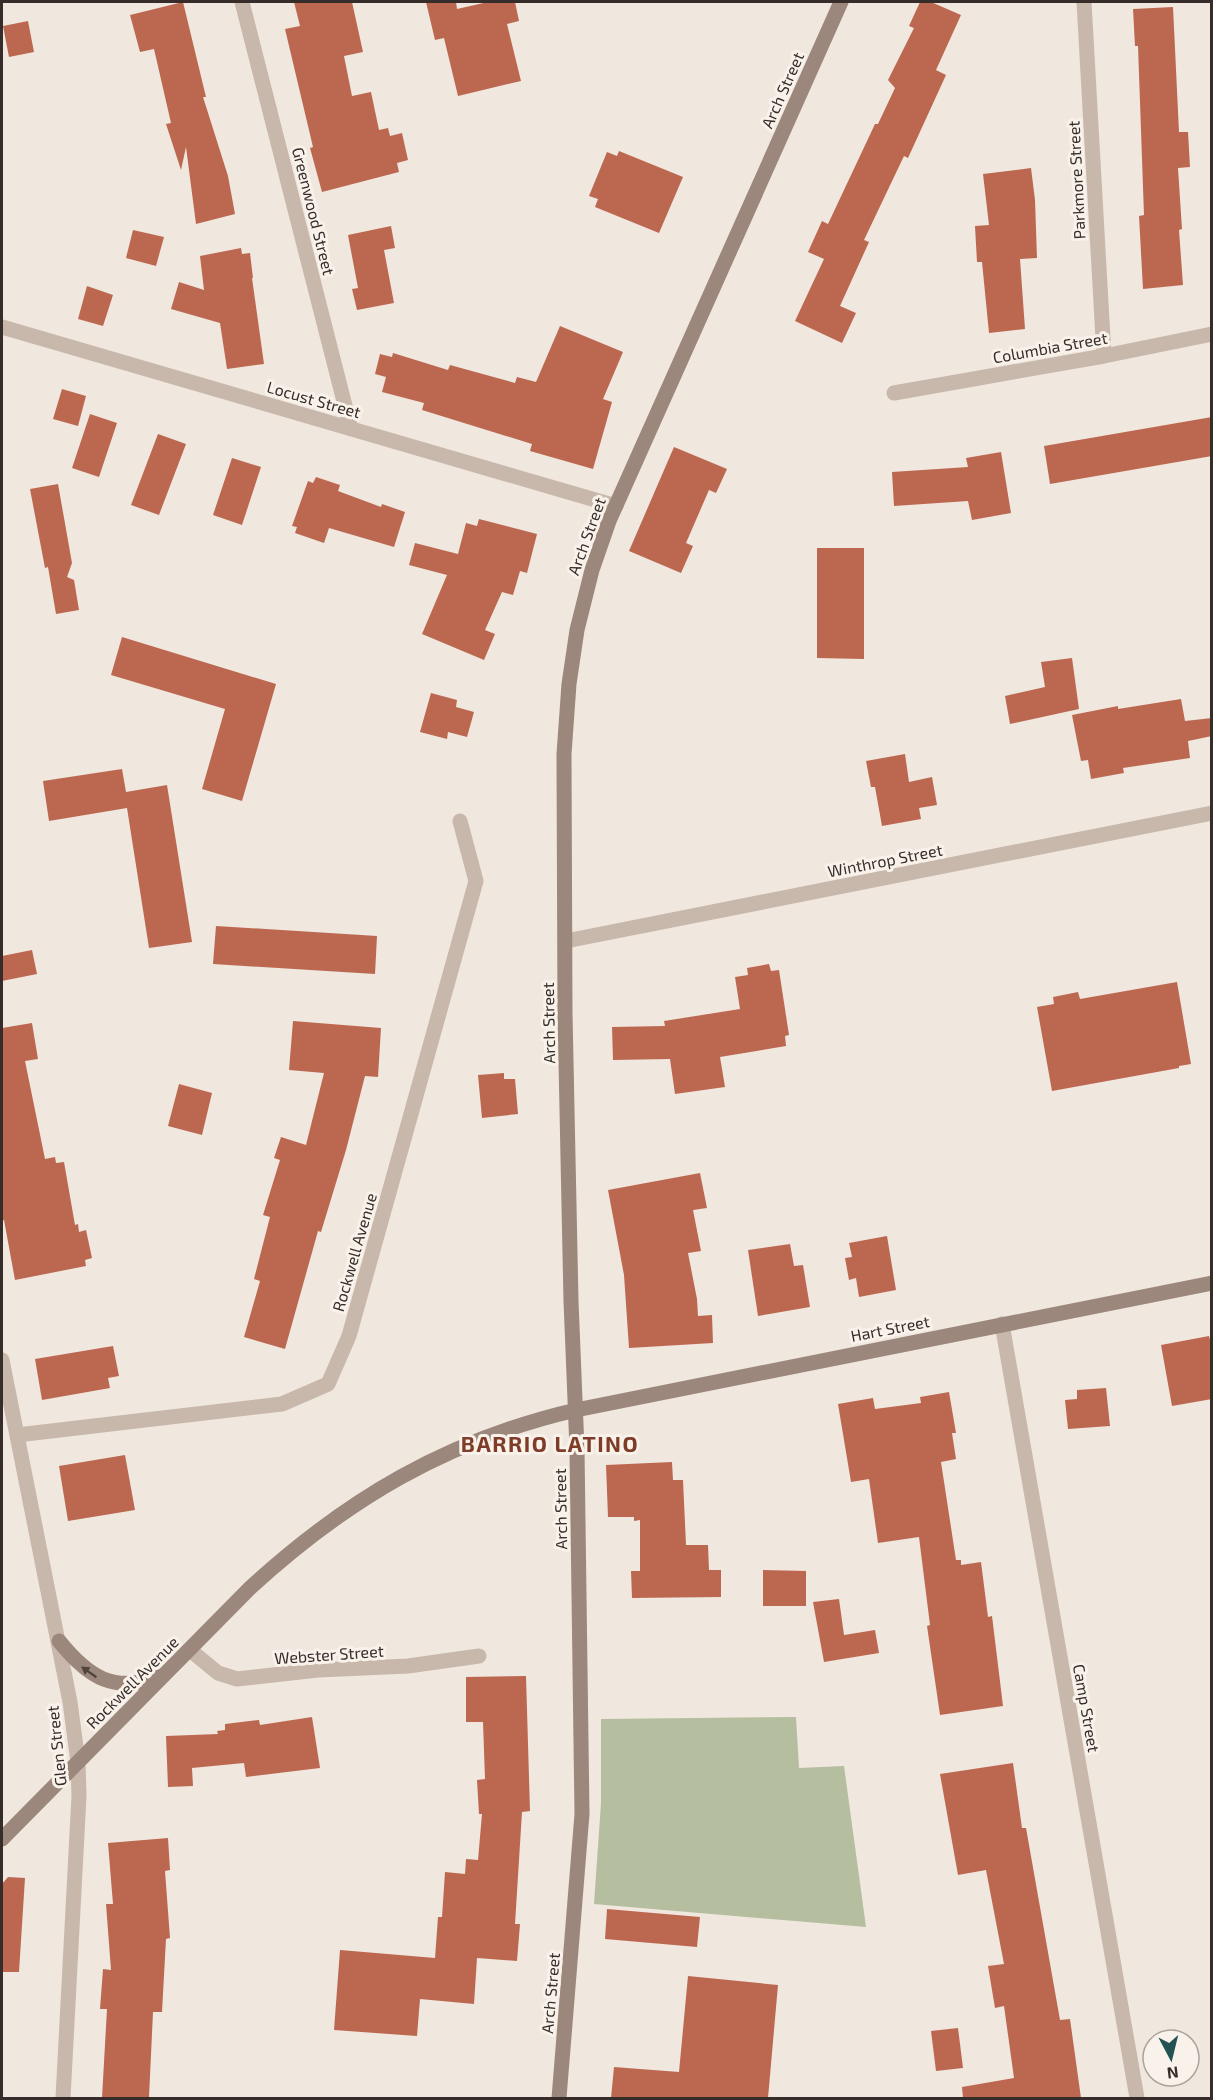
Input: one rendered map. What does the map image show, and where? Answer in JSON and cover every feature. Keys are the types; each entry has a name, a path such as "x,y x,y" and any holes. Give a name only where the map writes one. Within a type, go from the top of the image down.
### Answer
{"main road":[{"name":"Arch Street","path":"559,2098 581,1852 582,1814 576,1410 565,1013 564,783 569,684 586,592 597,554 616,506 841,2"},
{"name":"Hart Street","path":"576,1410 1212,1283"},
{"name":"Rockwell Avenue","path":"2,1839 278,1563 318,1530 357,1502 414,1469 460,1447 536,1419 576,1410"},
{"path":"58,1641 80,1666 104,1681 138,1682 165,1674"}],"street":[{"name":"Greenwood Street","path":"242,2 351,429"},
{"name":"Parkmore Street","path":"1084,2 1104,356"},
{"name":"Locust Street","path":"2,327 616,506"},
{"name":"Columbia Street","path":"894,393 1104,356 1212,334"},
{"name":"Winthrop Street","path":"566,942 1212,813"},
{"name":"Rockwell Avenue","path":"17,1435 282,1404 328,1383 349,1336 476,881 460,821"},
{"name":"Camp Street","path":"1002,1324 1137,2098"},
{"name":"Glen Street","path":"2,1360 70,1702 78,1762 79,1796 63,2098"},
{"name":"Webster Street","path":"190,1650 218,1672 237,1679 318,1670 408,1666 479,1656"}],"green space":[{"path":"796,1717 799,1768 844,1766 866,1927 594,1904 601,1803 601,1719"}],"building":[{"path":"183,2 206,97 203,97 228,176 235,214 196,224 186,147 181,170 166,124 171,123 154,49 140,52 130,15"},
{"path":"294,2 352,2 363,52 344,56 352,96 371,92 379,130 388,128 390,136 402,133 408,160 397,163 399,172 322,192 310,148 313,147 285,29 300,26"},
{"path":"426,2 456,2 457,9 488,2 515,2 519,21 507,24 521,81 458,96 444,38 435,40"},
{"path":"920,2 931,2 961,15 936,70 946,75 908,158 904,156 864,240 869,242 840,306 856,313 842,343 795,321 824,259 808,252 822,221 828,224 875,124 878,124 895,88 888,80 914,28 909,26"},
{"path":"1173,7 1179,132 1188,132 1190,167 1178,168 1183,285 1143,289 1139,216 1144,215 1138,46 1135,46 1133,9"},
{"path":"28,21 34,52 9,57 3,26"},
{"path":"619,151 683,177 659,233 595,207 598,199 589,196 607,152 617,156"},
{"path":"1031,168 1035,200 1037,258 1020,259 1025,329 989,333 982,262 977,262 975,226 989,225 983,174"},
{"path":"391,226 395,248 384,250 394,303 357,310 352,289 358,288 348,235"},
{"path":"133,230 164,237 156,266 126,258"},
{"path":"241,248 242,254 250,253 264,364 227,369 220,323 171,309 179,282 204,290 200,256"},
{"path":"87,286 113,295 103,326 78,319"},
{"path":"560,326 623,352 603,399 612,402 593,469 530,451 532,444 422,410 424,403 382,392 386,377 375,374 380,354 392,357 393,353 448,370 450,365 515,383 517,377 536,382"},
{"path":"62,389 86,396 78,426 53,419"},
{"path":"90,414 117,423 99,477 72,468"},
{"path":"1212,417 1212,456 1050,484 1044,446"},
{"path":"158,434 186,444 159,515 131,505"},
{"path":"674,447 727,469 716,493 709,490 686,543 693,546 681,573 629,551"},
{"path":"1001,452 1011,513 972,520 968,501 894,506 892,472 968,467 966,458"},
{"path":"232,458 261,467 242,525 213,515"},
{"path":"316,477 340,485 338,491 381,507 382,504 405,512 394,547 329,528 324,543 295,533 297,527 292,526 308,481 313,483"},
{"path":"58,484 72,563 67,577 74,580 79,610 56,614 30,489"},
{"path":"479,519 537,534 527,573 520,571 513,595 502,592 485,630 495,634 484,660 422,634 447,575 409,565 415,543 458,554 466,523 477,526"},
{"path":"817,548 864,548 864,659 817,658"},
{"path":"122,637 276,684 242,801 202,789 225,709 111,675"},
{"path":"1072,658 1079,709 1010,724 1005,696 1045,687 1041,662"},
{"path":"431,693 457,700 456,707 474,712 467,737 448,732 447,739 420,732"},
{"path":"1181,699 1185,721 1212,718 1212,736 1188,741 1190,758 1123,768 1124,773 1091,779 1088,760 1081,761 1072,715 1118,706 1118,709"},
{"path":"905,754 909,782 932,777 937,805 919,808 921,819 882,826 875,787 871,787 866,761"},
{"path":"122,769 126,792 167,785 192,942 149,948 127,808 49,821 43,781"},
{"path":"216,926 377,936 375,974 213,964"},
{"path":"32,950 37,974 2,981 2,956"},
{"path":"769,964 771,971 779,970 789,1035 785,1036 786,1046 720,1057 725,1087 675,1094 670,1059 613,1060 612,1027 665,1026 664,1021 740,1009 735,977 748,975 747,968"},
{"path":"1177,982 1191,1064 1052,1091 1037,1007 1054,1004 1053,997 1078,992 1080,999"},
{"path":"293,1021 381,1028 378,1077 365,1076 346,1150 321,1232 318,1231 285,1349 244,1337 260,1281 254,1279 270,1217 263,1215 280,1160 274,1158 281,1137 306,1145 324,1073 289,1070"},
{"path":"32,1023 38,1059 25,1061 45,1159 55,1157 56,1163 64,1162 75,1225 78,1224 79,1232 86,1230 92,1258 85,1260 86,1266 15,1280 4,1220 2,1221 2,1028"},
{"path":"504,1073 504,1079 515,1079 518,1114 482,1118 478,1075"},
{"path":"179,1084 212,1093 202,1135 168,1126"},
{"path":"700,1173 707,1208 693,1210 701,1251 688,1253 698,1316 712,1315 713,1343 629,1348 624,1275 608,1190"},
{"path":"887,1236 896,1290 859,1297 856,1278 849,1280 845,1258 852,1257 849,1243"},
{"path":"790,1244 794,1266 803,1265 810,1307 758,1316 748,1250"},
{"path":"1209,1336 1212,1348 1212,1399 1172,1406 1161,1345"},
{"path":"113,1346 119,1376 108,1378 110,1388 42,1400 35,1359"},
{"path":"1106,1388 1110,1426 1068,1429 1065,1400 1077,1399 1077,1390"},
{"path":"949,1392 956,1433 952,1433 956,1459 941,1462 956,1560 961,1560 961,1565 981,1562 988,1617 992,1616 1003,1706 940,1715 927,1626 930,1625 919,1537 878,1543 869,1479 851,1482 838,1404 873,1398 875,1409 921,1403 920,1397"},
{"path":"125,1455 135,1510 68,1521 59,1466"},
{"path":"672,1462 673,1480 683,1480 686,1545 708,1545 709,1570 721,1570 721,1597 632,1598 631,1571 640,1571 640,1520 634,1521 634,1517 608,1517 606,1465"},
{"path":"763,1570 806,1571 806,1606 763,1606"},
{"path":"839,1599 844,1635 875,1630 879,1653 824,1662 813,1602"},
{"path":"526,1676 530,1811 522,1812 515,1924 520,1924 517,1961 477,1958 474,2004 420,1999 417,2036 334,2030 340,1950 435,1958 438,1917 442,1917 445,1872 465,1874 466,1859 478,1860 482,1814 479,1814 477,1780 485,1779 483,1722 466,1722 466,1677"},
{"path":"312,1717 320,1768 246,1777 244,1763 192,1768 193,1786 168,1787 166,1736 218,1734 217,1731 225,1730 225,1724 259,1720 260,1725"},
{"path":"1013,1763 1022,1828 1026,1828 1060,2020 1070,2019 1081,2098 963,2098 962,2087 1014,2078 1004,2006 995,2008 988,1966 1004,1964 986,1870 958,1875 940,1774"},
{"path":"168,1838 170,1870 165,1871 170,1938 166,1939 162,2012 153,2012 149,2098 102,2098 107,2009 100,2009 103,1969 111,1970 106,1904 113,1904 108,1843"},
{"path":"8,1877 25,1878 19,1972 2,1972 2,1884"},
{"path":"607,1909 700,1917 697,1947 605,1939"},
{"path":"688,1976 778,1985 768,2098 611,2098 614,2067 679,2072"},
{"path":"958,2028 963,2068 936,2071 931,2031"}],"district":[{"name":"BARRIO LATINO","path":"550,1443"}]}
